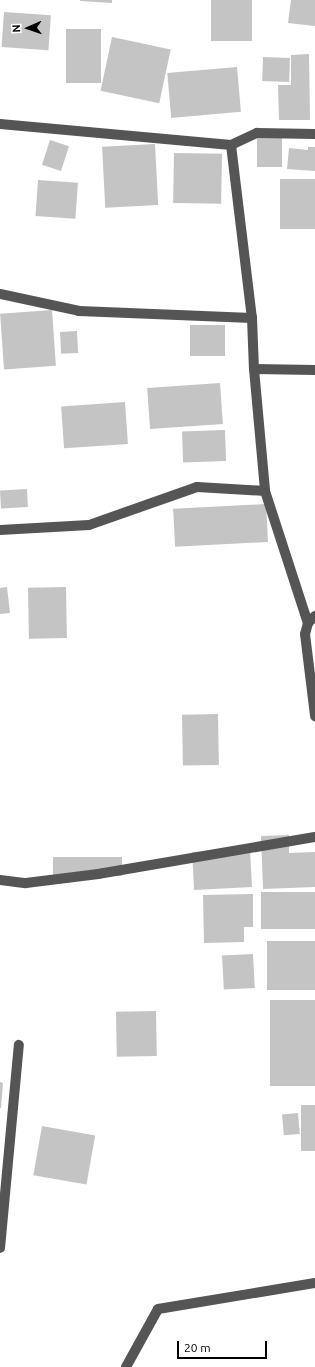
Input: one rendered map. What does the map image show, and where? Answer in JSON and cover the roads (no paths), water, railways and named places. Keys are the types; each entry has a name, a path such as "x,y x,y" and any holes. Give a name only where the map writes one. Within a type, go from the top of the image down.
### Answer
{"street":[{"path":"0,124 231,144 257,133 315,134"},
{"path":"231,144 252,318 254,369 265,491 311,620 305,634 315,716"},
{"path":"0,294 79,310 252,318"},
{"path":"254,369 315,370"},
{"path":"0,530 89,525 197,487 265,491"},
{"path":"0,880 26,883 98,874 315,837"},
{"path":"0,1248 19,1045"},
{"path":"126,1367 158,1309 315,1283"}]}
